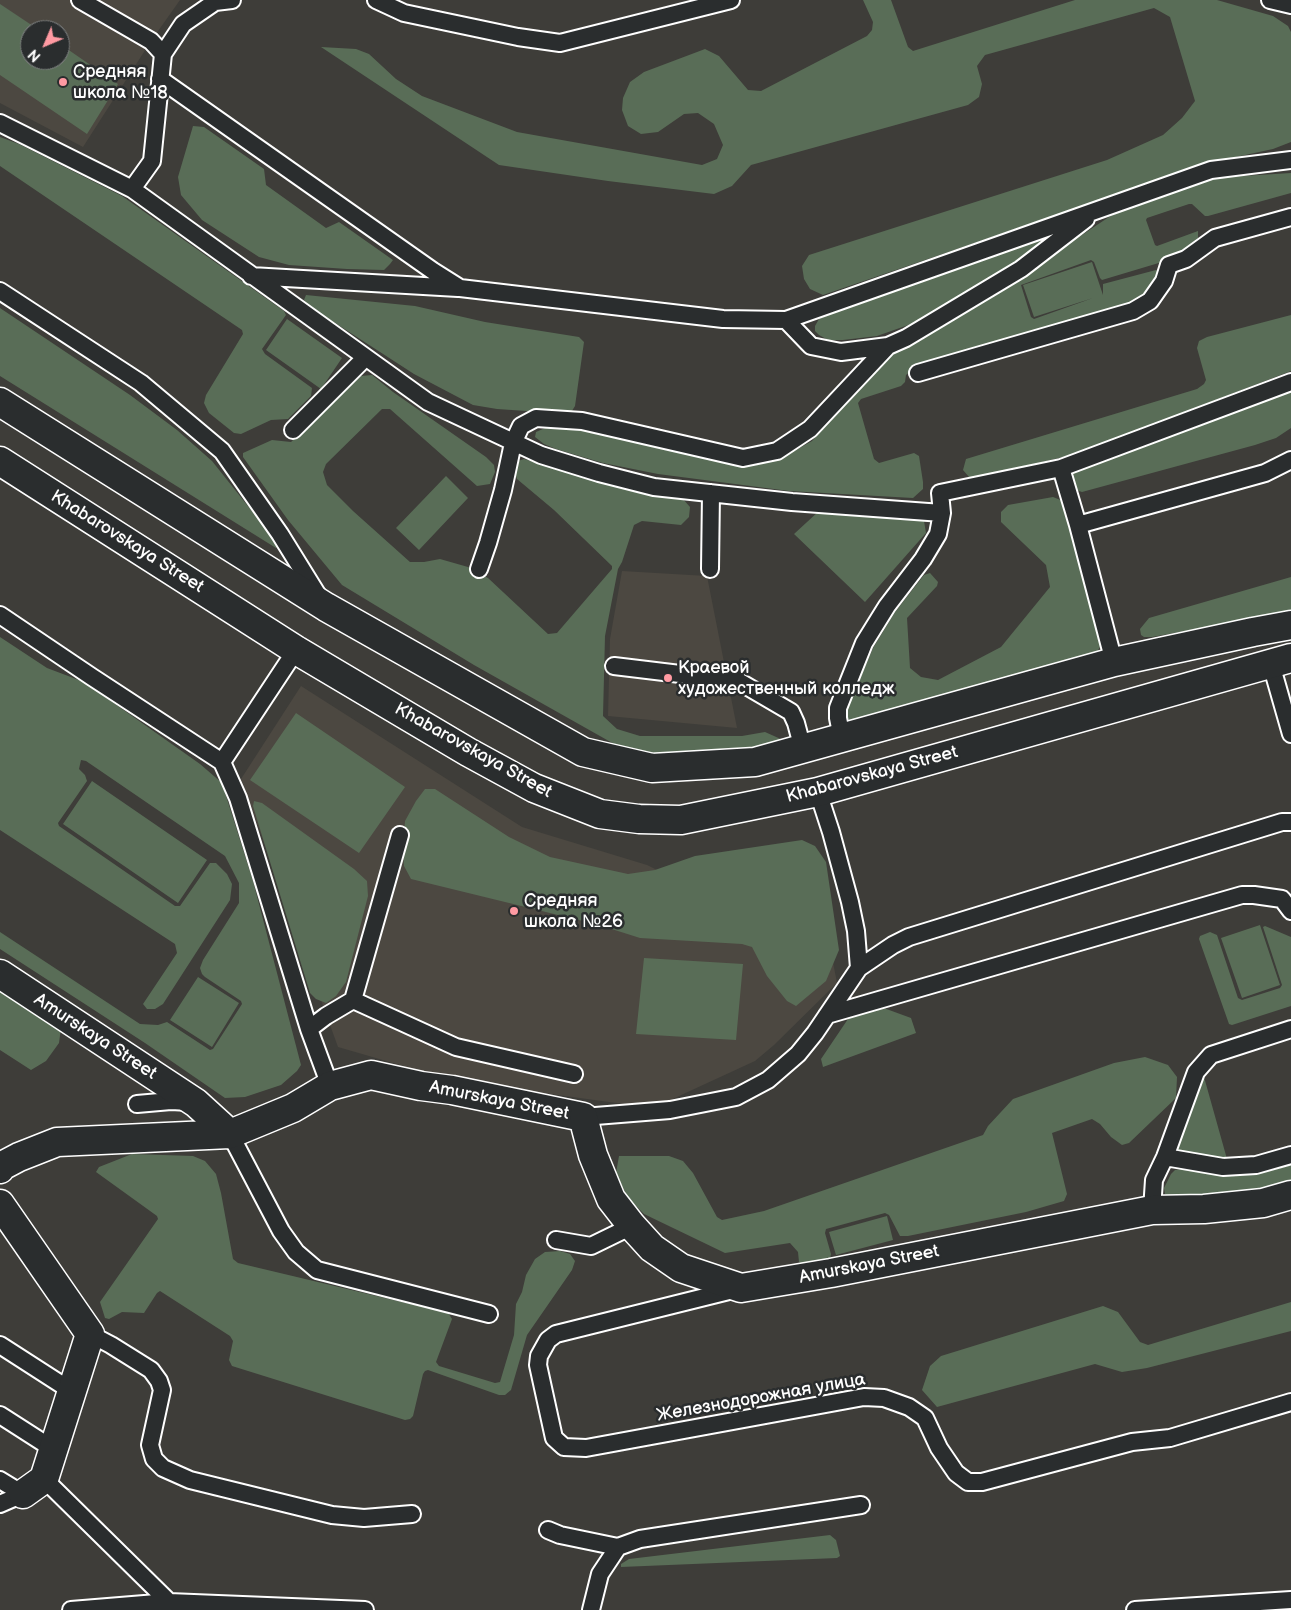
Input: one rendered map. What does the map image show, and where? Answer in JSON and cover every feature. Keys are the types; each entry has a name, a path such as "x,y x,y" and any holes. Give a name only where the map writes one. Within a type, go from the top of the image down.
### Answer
{"main road":[{"path":"0,402 326,607 583,752 652,768 755,762 1114,662 1291,625"},
{"name":"Khabarovskaya Street","path":"0,461 296,650 459,747 534,788 600,814 639,819 681,820 818,792 1281,661"},
{"name":"Amurskaya Street","path":"0,974 196,1103 230,1134 292,1108 330,1086 370,1075 583,1117 593,1155 611,1199 652,1248 681,1268 741,1288 832,1273 1152,1210 1204,1209 1263,1203 1289,1198"},
{"path":"0,1169 19,1157 57,1142 230,1134"},
{"path":"0,1204 90,1334 73,1392 53,1449 22,1492"}],"lane":[{"path":"80,0 151,41 163,54"},
{"path":"132,189 152,161 163,54 183,24 215,2 232,0"},
{"path":"376,0 404,13 518,37 560,43 731,0"},
{"path":"160,79 432,271 460,288"},
{"path":"0,123 132,189 428,402 541,455 654,487 792,502 942,513"},
{"path":"251,276 460,288 723,319 786,320 1211,170 1291,160"},
{"path":"786,320 811,346 841,352 888,346 906,338 1021,269 1097,210"},
{"path":"918,373 1133,311 1150,301 1164,282 1169,266 1186,258 1215,238 1291,217"},
{"path":"0,291 141,383 222,451 280,534 326,607"},
{"path":"479,569 503,490 513,443 521,426 536,418 582,421 743,458 777,451 810,429 888,346"},
{"path":"293,430 365,358"},
{"path":"842,738 838,708 864,643 886,606 923,559 938,534 942,513 940,493 1061,468 1291,382"},
{"path":"1078,525 1265,474 1291,460"},
{"path":"1061,468 1114,662"},
{"path":"710,569 712,493"},
{"path":"0,614 222,762 238,798 309,1029 330,1086"},
{"path":"222,762 296,650"},
{"path":"1281,661 1291,734"},
{"path":"614,666 738,681 791,712 803,749"},
{"path":"818,792 850,902 856,931 859,968"},
{"path":"583,1117 670,1110 736,1097 768,1080 798,1054 859,968 893,945 909,937 1282,822 1291,822"},
{"path":"309,1029 353,1000 400,835"},
{"path":"827,1015 1242,895 1288,901"},
{"path":"353,1000 456,1046 574,1074"},
{"path":"1152,1210 1154,1180 1165,1156 1196,1072 1211,1055 1291,1029"},
{"path":"137,1104 171,1101 196,1103"},
{"path":"230,1134 280,1231 296,1252 317,1270 489,1314"},
{"path":"1165,1156 1223,1166 1256,1165 1291,1155"},
{"path":"556,1240 591,1246 632,1226"},
{"name":"Железнодорожная улица","path":"741,1288 556,1334 548,1340 539,1356 538,1366 554,1438 564,1447 586,1448 864,1397 884,1398 908,1407 925,1418 939,1448 956,1473 968,1482 982,1482 1132,1442 1170,1438 1291,1402"},
{"path":"90,1334 151,1370 159,1381 162,1390 150,1445 154,1459 163,1468 190,1480 332,1515 364,1518 412,1514"},
{"path":"0,1345 73,1392"},
{"path":"0,1414 53,1449"},
{"path":"0,1480 22,1492 170,1602"},
{"path":"548,1530 560,1535 618,1547 640,1539 861,1505"},
{"path":"591,1610 600,1574 618,1547"},
{"path":"1135,1610 1291,1600"},
{"path":"71,1610 170,1602 365,1610"}],"shaded area":[{"name":"Средняя школа №18","path":"0,0 180,0 151,41 83,147 0,103"},
{"name":"Краевой художественный колледж","path":"622,571 707,576 737,728 608,716 610,639"},
{"name":"Средняя школа №26","path":"301,686 522,827 647,865 832,957 837,983 774,1045 755,1061 653,1108 455,1081 338,1047 241,779"}],"green space":[{"path":"863,0 891,0 908,47 913,51 1075,0 1217,0 1273,16 1288,26 1291,32 1291,142 1273,149 1208,163 823,295 810,289 804,279 802,266 809,255 1107,160 1163,135 1182,118 1195,101 1170,17 1154,8 985,55 977,66 982,84 979,97 968,105 751,165 732,186 714,194 499,165 321,47 356,49 369,54 396,79 422,96 517,132 702,165 717,159 723,145 714,124 698,113 684,114 658,132 641,134 628,126 622,110 623,98 630,82 644,72 705,49 719,56 748,90 761,91 867,36 872,30 873,22"},
{"path":"0,4 24,20 20,20 20,70 70,70 70,51 118,84 87,134 0,75"},
{"path":"193,126 204,127 264,169 266,185 326,228 339,222 393,260 384,270 289,265 259,257 202,220 181,195 178,177"},
{"path":"0,137 19,144 122,196 284,311 286,315 262,349 265,354 312,388 311,396 288,419 271,420 241,434 234,433 209,413 204,403 206,395 243,334 242,330 0,166"},
{"path":"1291,173 1291,193 1208,216 1205,216 1192,204 1189,204 1147,218 1146,220 1157,246 1198,231 1198,238 1172,259 1102,280 1094,262 1091,260 1021,285 1031,317 1034,319 1093,298 1034,317 1023,285 1092,262 1103,295 1103,284 1156,270 1160,273 1147,292 1126,305 912,370 906,375 905,382 901,386 861,399 858,403 874,459 879,463 914,453 919,456 923,489 913,498 789,491 658,474 603,463 556,449 544,444 535,437 536,432 545,428 586,430 609,433 742,466 780,459 812,441 889,354 1023,274 1109,217 1127,208 1210,178"},
{"path":"1042,239 1042,242 1015,264 914,323 877,336 843,340 828,340 815,331 815,326 819,319 833,313"},
{"path":"306,295 415,306 485,322 579,337 584,342 575,406 570,414 497,409 473,405 414,374 309,306 304,300"},
{"path":"0,308 130,395 177,430 212,461 279,545 276,548 0,376"},
{"path":"1291,315 1291,371 1076,454 974,478 969,477 963,470 966,459 1197,389 1206,380 1197,348 1199,341 1207,337"},
{"path":"287,319 342,358 321,389 266,350"},
{"path":"372,375 393,392 486,457 494,465 495,472 490,484 477,486 390,409 382,409 326,464 323,472 327,485 410,562 440,559 468,567 488,578 548,634 557,633 612,569 612,566 554,510 517,479 514,471 518,461 524,459 650,495 683,499 690,507 689,517 681,525 642,521 634,525 618,569 605,636 603,716 617,729 640,736 742,736 765,732 783,740 780,747 686,762 623,749 474,665 342,585 288,520 243,457 243,453 272,440 291,442 361,376"},
{"path":"1291,389 1291,428 1276,438 1082,492 1076,490 1072,474 1075,469"},
{"path":"446,476 468,498 419,550 396,528"},
{"path":"1053,497 1063,501 1069,511 1100,639 1100,647 1097,652 1092,656 853,722 849,720 846,712 873,648 895,612 924,575 930,573 938,582 937,586 907,618 910,668 921,677 938,680 1001,647 1050,587 1046,565 1001,522 1001,512 1008,505"},
{"path":"819,511 924,521 926,533 865,602 794,534"},
{"path":"1291,577 1291,612 1152,637 1141,635 1140,629 1149,618"},
{"path":"0,637 47,668 84,682 200,764 222,783 253,881 301,1065 281,1085 245,1097 225,1098 145,1043 0,949 0,932 140,1024 158,1025 167,1022 210,1050 213,1049 242,1004 241,1001 205,977 200,968 203,960 239,903 239,883 225,856 86,761 81,760 79,769 85,775 87,781 58,823 59,826 175,906 180,906 210,863 216,863 227,874 232,884 230,900 163,1004 155,1009 147,1009 143,1004 177,953 175,944 0,830"},
{"path":"296,713 405,787 359,853 250,780"},
{"path":"92,781 207,860 178,903 63,824"},
{"path":"425,789 435,789 509,837 550,857 628,874 655,870 695,856 802,840 815,846 826,862 839,950 826,981 796,1006 787,1001 767,976 752,947 742,944 640,938 599,925 411,879 404,866 405,821"},
{"path":"254,801 262,803 354,869 367,881 368,896 346,982 336,996 326,1003 316,999 310,993 253,806"},
{"path":"1260,925 1280,985 1242,998 1221,938"},
{"path":"1265,926 1291,937 1291,1006 1232,1025 1229,1024 1199,939 1200,936 1210,932 1217,935 1238,998 1242,1000 1280,988 1282,985 1263,927"},
{"path":"644,958 743,964 736,1040 636,1034"},
{"path":"198,977 239,1003 212,1047 170,1020"},
{"path":"0,986 61,1028 59,1043 46,1061 31,1070 0,1050"},
{"path":"881,1007 911,1018 916,1033 823,1067 821,1059 850,1016"},
{"path":"1145,1057 1168,1065 1177,1077 1176,1098 1129,1143 1122,1145 1092,1119 1052,1133 1067,1194 1064,1201 1026,1212 908,1236 900,1236 889,1215 885,1213 826,1229 825,1233 831,1254 830,1259 803,1264 799,1262 798,1252 790,1243 725,1253 644,1214 628,1198 616,1173 619,1156 669,1156 683,1161 693,1173 717,1217 722,1220 764,1211 983,1135 988,1126 1013,1099 1114,1063"},
{"path":"1201,1076 1204,1077 1227,1159 1224,1160 1175,1152"},
{"path":"132,1154 193,1156 205,1161 216,1174 233,1259 238,1263 447,1311 452,1319 436,1362 439,1366 495,1383 500,1382 514,1335 516,1304 522,1292 526,1275 535,1259 545,1252 560,1251 570,1254 575,1261 572,1270 527,1335 511,1390 505,1395 499,1395 428,1370 423,1374 413,1416 405,1420 232,1366 229,1360 233,1341 230,1336 160,1291 144,1313 122,1312 109,1319 105,1318 100,1302 158,1219 157,1216 96,1172 99,1167"},
{"path":"1291,1165 1291,1190 1171,1199 1165,1194 1164,1188 1175,1170 1182,1169 1222,1175 1255,1175"},
{"path":"887,1216 893,1240 836,1255 829,1232"},
{"path":"1291,1302 1291,1331 1147,1368 1122,1372 1095,1364 937,1407 922,1390 930,1366 941,1356 1103,1306 1118,1312 1140,1342 1148,1345"},
{"path":"830,1535 836,1540 840,1556 837,1558 621,1567 621,1564 629,1559"}],"place":[{"name":"Средняя школа №18","path":"63,82"},
{"name":"Краевой художественный колледж","path":"668,678"},
{"name":"Средняя школа №26","path":"514,911"}]}
